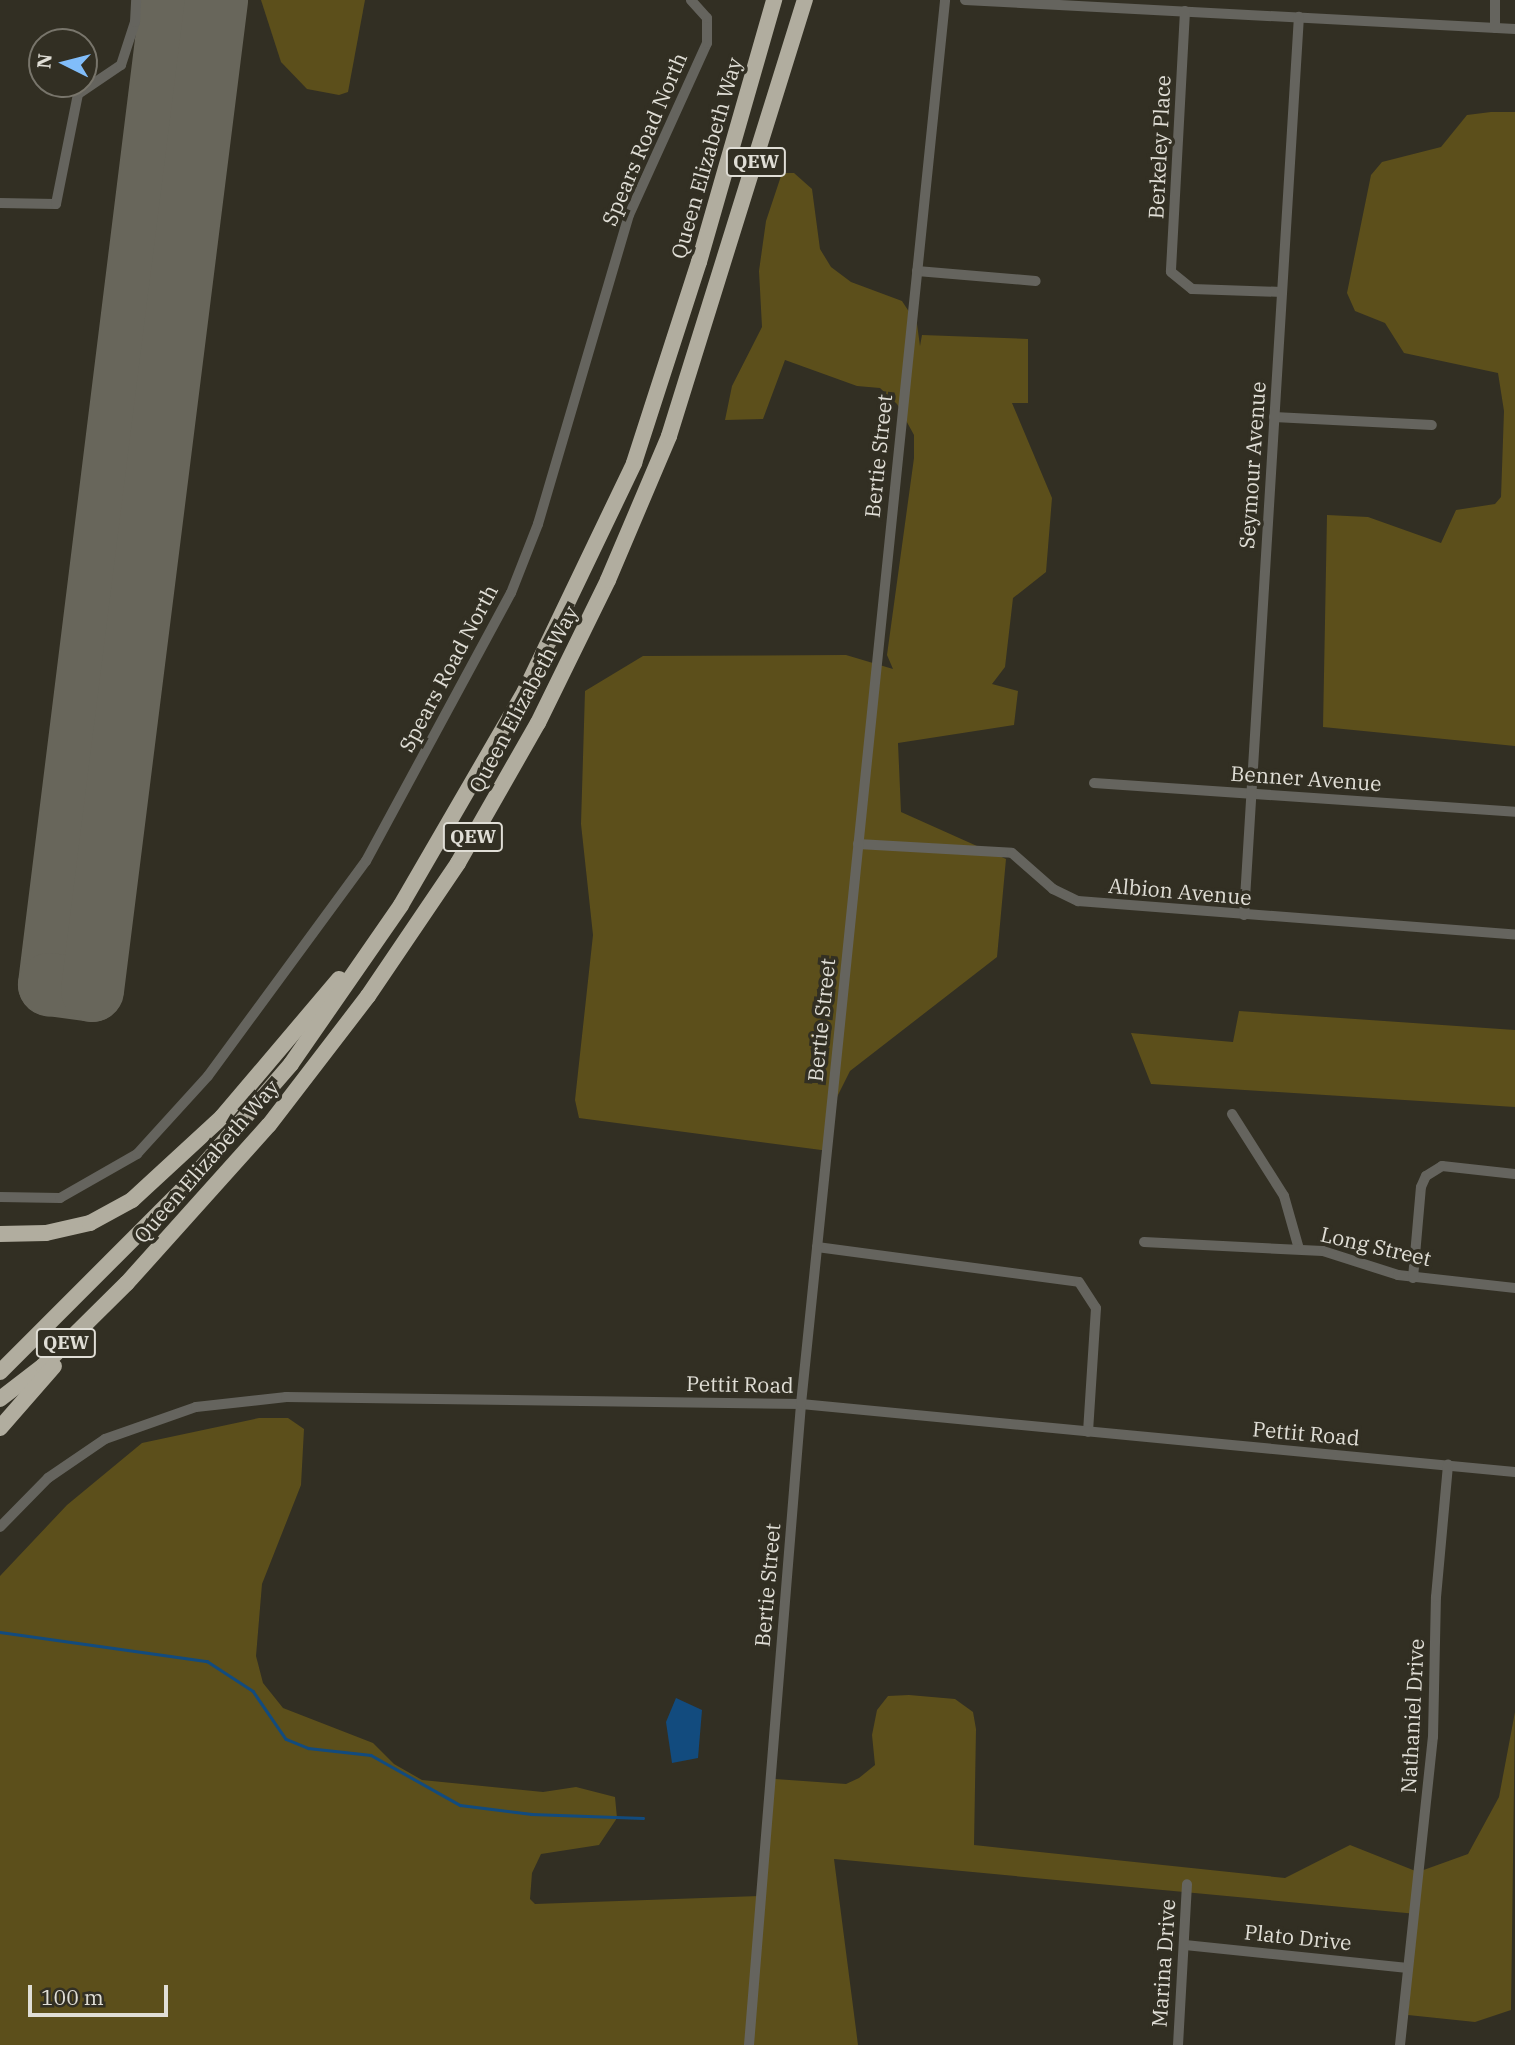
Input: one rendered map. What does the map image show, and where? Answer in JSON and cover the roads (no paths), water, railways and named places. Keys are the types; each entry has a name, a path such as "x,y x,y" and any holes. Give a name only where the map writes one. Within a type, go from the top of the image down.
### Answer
{"highway":[{"name":"Queen Elizabeth Way","path":"0,1372 164,1208 291,1064 401,905 525,691 634,463 699,262 774,0"},
{"name":"Queen Elizabeth Way","path":"0,1399 43,1366 127,1283 270,1125 368,996 458,863 538,723 608,580 669,436 805,0"},
{"path":"0,1234 46,1233 90,1223 132,1200 222,1117 401,905"},
{"path":"0,1428 127,1283"}],"street":[{"path":"0,203 56,204 78,94 121,65 135,22 136,0"},
{"name":"Spears Road North","path":"0,1197 60,1198 137,1154 208,1076 366,861 511,593 538,524 629,215 707,43 707,18 691,0"},
{"name":"Bertie Street","path":"749,2045 801,1404 945,0"},
{"path":"965,0 1515,29"},
{"path":"1495,0 1495,28"},
{"name":"Berkeley Place","path":"1185,10 1171,272 1180,283 1192,289 1282,292"},
{"name":"Seymour Avenue","path":"1244,915 1299,17"},
{"path":"917,271 1036,281"},
{"path":"1274,417 1432,425"},
{"name":"Benner Avenue","path":"1094,783 1515,812"},
{"name":"Albion Avenue","path":"858,844 1012,853 1053,889 1078,901 1515,935"},
{"path":"1232,1114 1284,1196 1300,1249"},
{"path":"1413,1278 1421,1187 1426,1176 1442,1166 1515,1174"},
{"name":"Long Street","path":"1144,1242 1323,1251 1413,1278 1515,1288"},
{"path":"817,1247 1079,1282 1096,1308 1088,1432"},
{"name":"Pettit Road","path":"0,1527 48,1478 105,1439 196,1407 286,1397 801,1404 1515,1472"},
{"name":"Nathaniel Drive","path":"1400,2045 1433,1737 1436,1597 1448,1465"},
{"name":"Marina Drive","path":"1178,2045 1187,1884"},
{"name":"Plato Drive","path":"1185,1945 1408,1968"}],"water":[{"path":"676,1698 702,1710 698,1758 672,1763 666,1722"}],"waterway":[{"path":"0,1632 207,1661 253,1691 286,1739 308,1748 371,1755 460,1805 531,1814 643,1818"}]}
